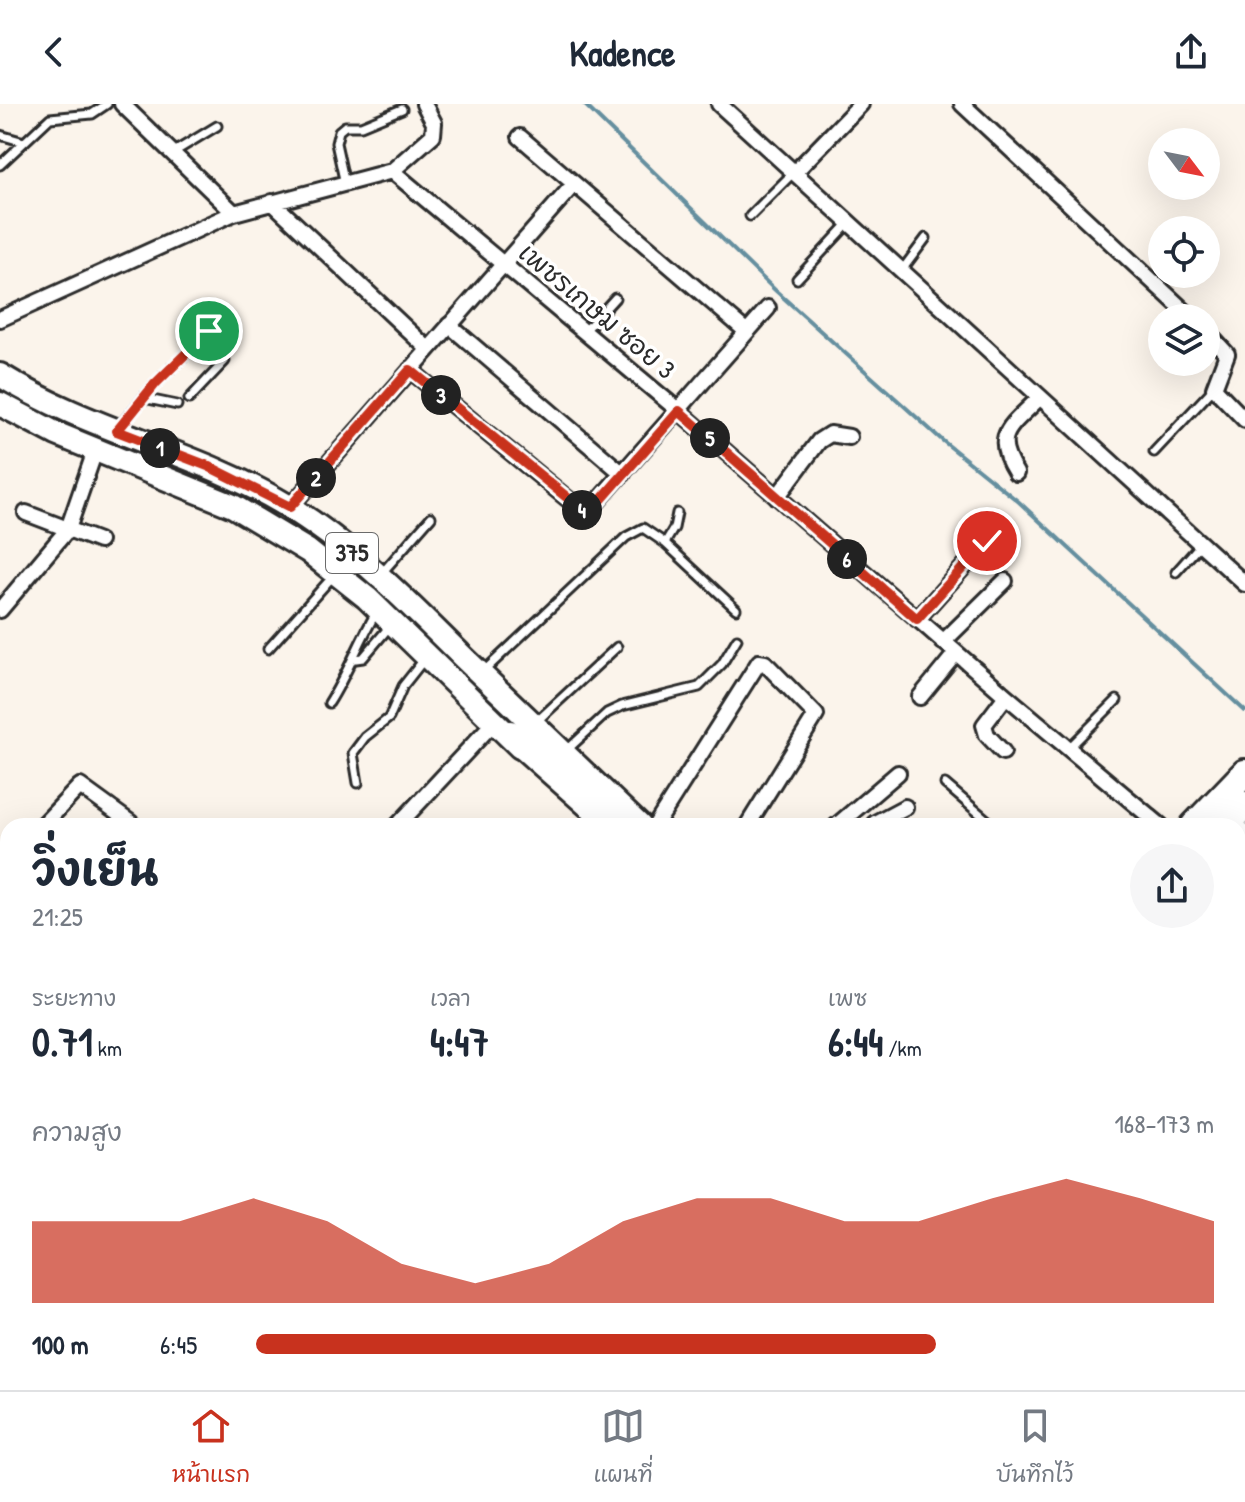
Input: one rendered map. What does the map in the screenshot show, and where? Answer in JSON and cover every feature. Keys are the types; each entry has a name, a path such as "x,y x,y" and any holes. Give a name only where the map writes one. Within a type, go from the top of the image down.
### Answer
{"highway":[{"path":"513,726 606,818"},
{"path":"1202,818 1245,773"}],"main road":[{"name":"375","path":"0,375 51,404 208,466 290,507 379,576 481,674 513,726 588,818"},
{"name":"375","path":"0,404 95,451 233,506 283,535 337,573 428,656 513,726 564,753 632,818"}],"street":[{"path":"122,104 234,213"},
{"path":"0,319 234,213 392,171 433,135 434,123 424,104"},
{"path":"719,104 796,171 1039,398 1245,584"},
{"path":"796,171 861,104"},
{"path":"962,104 1177,304"},
{"path":"520,137 747,332"},
{"name":"เพชรเกษม ซอย 3","path":"392,171 679,411 943,642 1151,818"},
{"path":"290,507 574,184"},
{"path":"272,202 428,349"},
{"path":"410,370 585,512 593,509 768,308"},
{"path":"449,325 623,474"},
{"path":"1220,346 1227,354 1220,372"},
{"path":"1219,376 1214,388 1245,420"},
{"path":"1016,473 1003,452 1004,440 1039,398"},
{"path":"777,497 819,441 830,434 849,437"},
{"path":"0,610 68,529 95,451"},
{"path":"26,513 99,541"},
{"path":"917,619 987,541"},
{"path":"943,642 1005,581"},
{"path":"920,697 956,653"},
{"path":"660,818 759,662 765,663 816,715 752,818"},
{"path":"1003,752 987,735 984,725 1006,696"},
{"path":"406,818 513,726"},
{"path":"845,818 898,773"},
{"path":"49,818 80,786 122,818"},
{"path":"859,805 871,818"},
{"path":"887,818 905,807"}],"lane":[{"path":"0,165 50,118 92,114 107,104"},
{"path":"345,184 336,143 339,131 345,126 361,126 402,109"},
{"path":"174,152 217,126"},
{"path":"0,135 24,142"},
{"path":"750,216 796,171"},
{"path":"797,279 850,221"},
{"path":"902,270 926,238"},
{"path":"584,332 615,298"},
{"path":"117,431 143,398 209,331"},
{"path":"189,399 225,361"},
{"path":"1154,452 1214,388"},
{"path":"143,398 177,405"},
{"path":"665,543 674,528 677,513"},
{"path":"379,576 431,517"},
{"path":"481,674 636,530 649,530 736,609"},
{"path":"1176,572 1201,544"},
{"path":"268,649 337,573"},
{"path":"356,659 363,658 385,616"},
{"path":"329,703 356,659 355,648 385,616"},
{"path":"564,753 614,709 699,687 722,664 737,639"},
{"path":"513,726 617,647"},
{"path":"358,783 353,753 365,737 389,718 403,686 428,656"},
{"path":"1068,749 1117,700"},
{"path":"945,784 985,818"}],"waterway":[{"path":"584,104 776,291 943,441 1019,502 1245,711"}],"route":[{"path":"209,331 155,384 117,431 208,466 290,507 410,370 585,512 593,509 679,411 917,619 987,541"}]}
